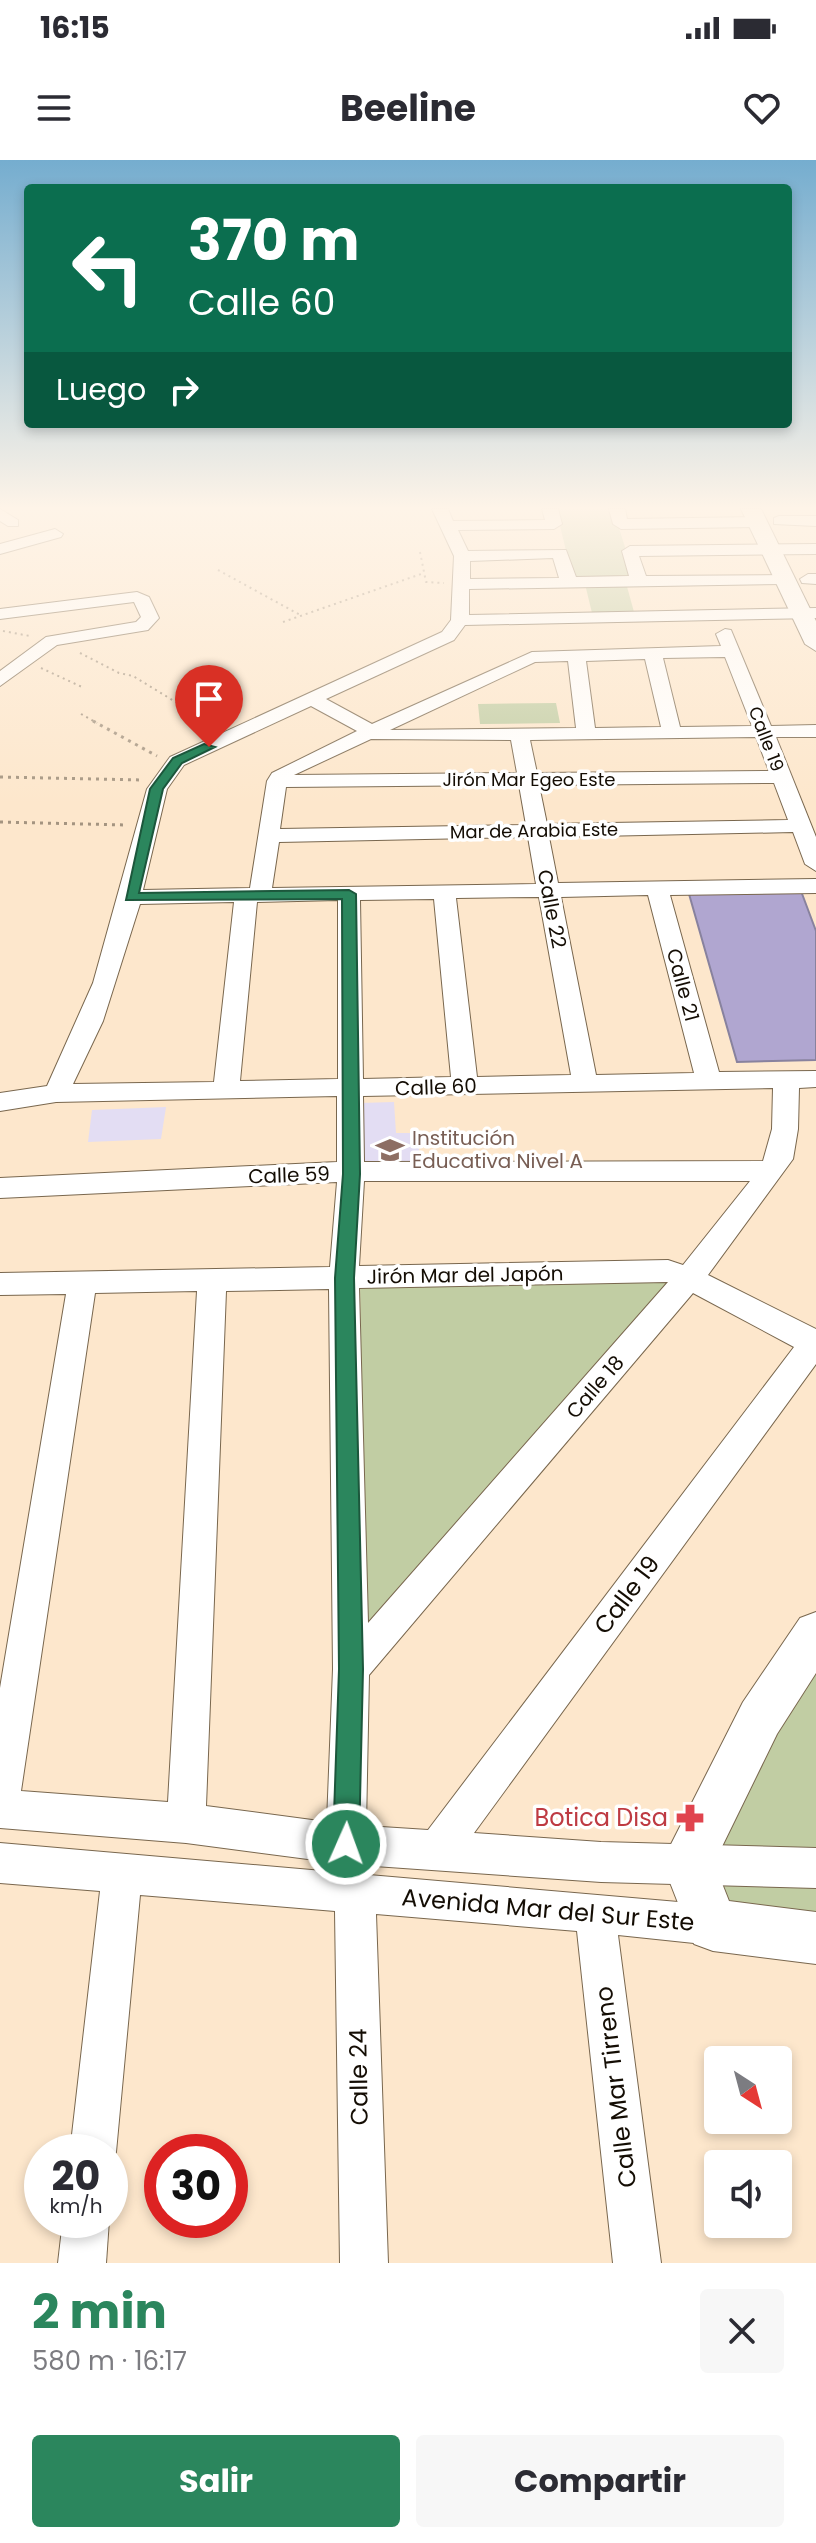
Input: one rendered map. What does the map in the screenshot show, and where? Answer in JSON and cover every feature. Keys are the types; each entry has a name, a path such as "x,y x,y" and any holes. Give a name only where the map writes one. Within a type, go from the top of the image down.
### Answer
{"main road":[{"path":"808,613 816,644"},
{"path":"688,1862 760,1718 816,1633"},
{"name":"Avenida Mar del Sur Este","path":"688,1862 713,1925 816,1938"}],"street":[{"path":"0,614 55,607"},
{"path":"0,680 52,641 142,626 150,618 146,607"},
{"path":"454,628 458,607"},
{"path":"56,1093 98,1009 131,897 148,825 167,773 231,736 454,628 503,619 808,613"},
{"name":"Calle 19","path":"717,615 816,864"},
{"path":"226,1091 253,895 269,836 277,781 282,773 532,657 576,653 733,651"},
{"path":"652,652 672,732"},
{"path":"576,653 586,733"},
{"path":"311,699 380,736 816,731"},
{"name":"Calle 22","path":"519,733 525,780 585,1084"},
{"name":"Jirón Mar Egeo Este","path":"277,781 781,777"},
{"name":"Mar de Arabia Este","path":"269,836 800,826"},
{"path":"131,897 816,886"},
{"name":"Calle 21","path":"657,888 709,1082"},
{"path":"444,892 465,1086"},
{"path":"346,1844 351,1669 344,1278 351,1174 349,894"},
{"name":"Calle 60","path":"0,1102 56,1093 801,1080"},
{"name":"Calle 18","path":"351,1669 689,1278 771,1171 779,1159 801,1080"},
{"name":"Calle 59","path":"0,1188 351,1174 771,1171"},
{"name":"Jirón Mar del Japón","path":"0,1284 668,1271 689,1278 815,1343"},
{"path":"186,1823 212,1281"},
{"path":"82,1283 0,1806 186,1823 346,1844 601,1862 688,1862 816,1868"},
{"name":"Calle 19","path":"438,1849 815,1343"},
{"name":"Avenida Mar del Sur Este","path":"0,1863 595,1912 713,1925"},
{"path":"95,2134 122,1873"},
{"name":"Calle 24","path":"355,1892 364,2263"},
{"name":"Calle Mar Tirreno","path":"595,1912 637,2263"},
{"path":"82,2263 84,2238"}],"path":[{"path":"286,607 302,616"},
{"path":"283,622 327,607"},
{"path":"0,630 52,641 119,673 133,676 231,736"},
{"path":"19,663 35,666 82,687"},
{"path":"81,714 167,773"},
{"path":"0,777 167,773"},
{"path":"0,822 148,825"}],"shaded area":[{"name":"Institución Educativa Nivel A","path":"394,1102 396,1133 418,1133 420,1167 362,1169 360,1103"},
{"path":"166,1107 161,1139 88,1142 92,1110"}],"green space":[{"path":"591,607 633,607 634,612 592,613"},
{"path":"556,703 560,723 480,724 478,704"},
{"path":"673,1280 372,1623 364,1621 360,1281"},
{"path":"816,1659 816,1855 715,1851"},
{"path":"710,1875 816,1886 816,1923 726,1916"}],"building":[{"path":"801,891 816,931 816,1060 737,1062 689,894"}],"place":[{"name":"Institución Educativa Nivel A","path":"390,1150"},
{"name":"Botica Disa","path":"690,1818"}],"route":[{"path":"209,747 177,761 157,789 131,897 349,894 351,1174 344,1278 351,1669 346,1844"}]}
